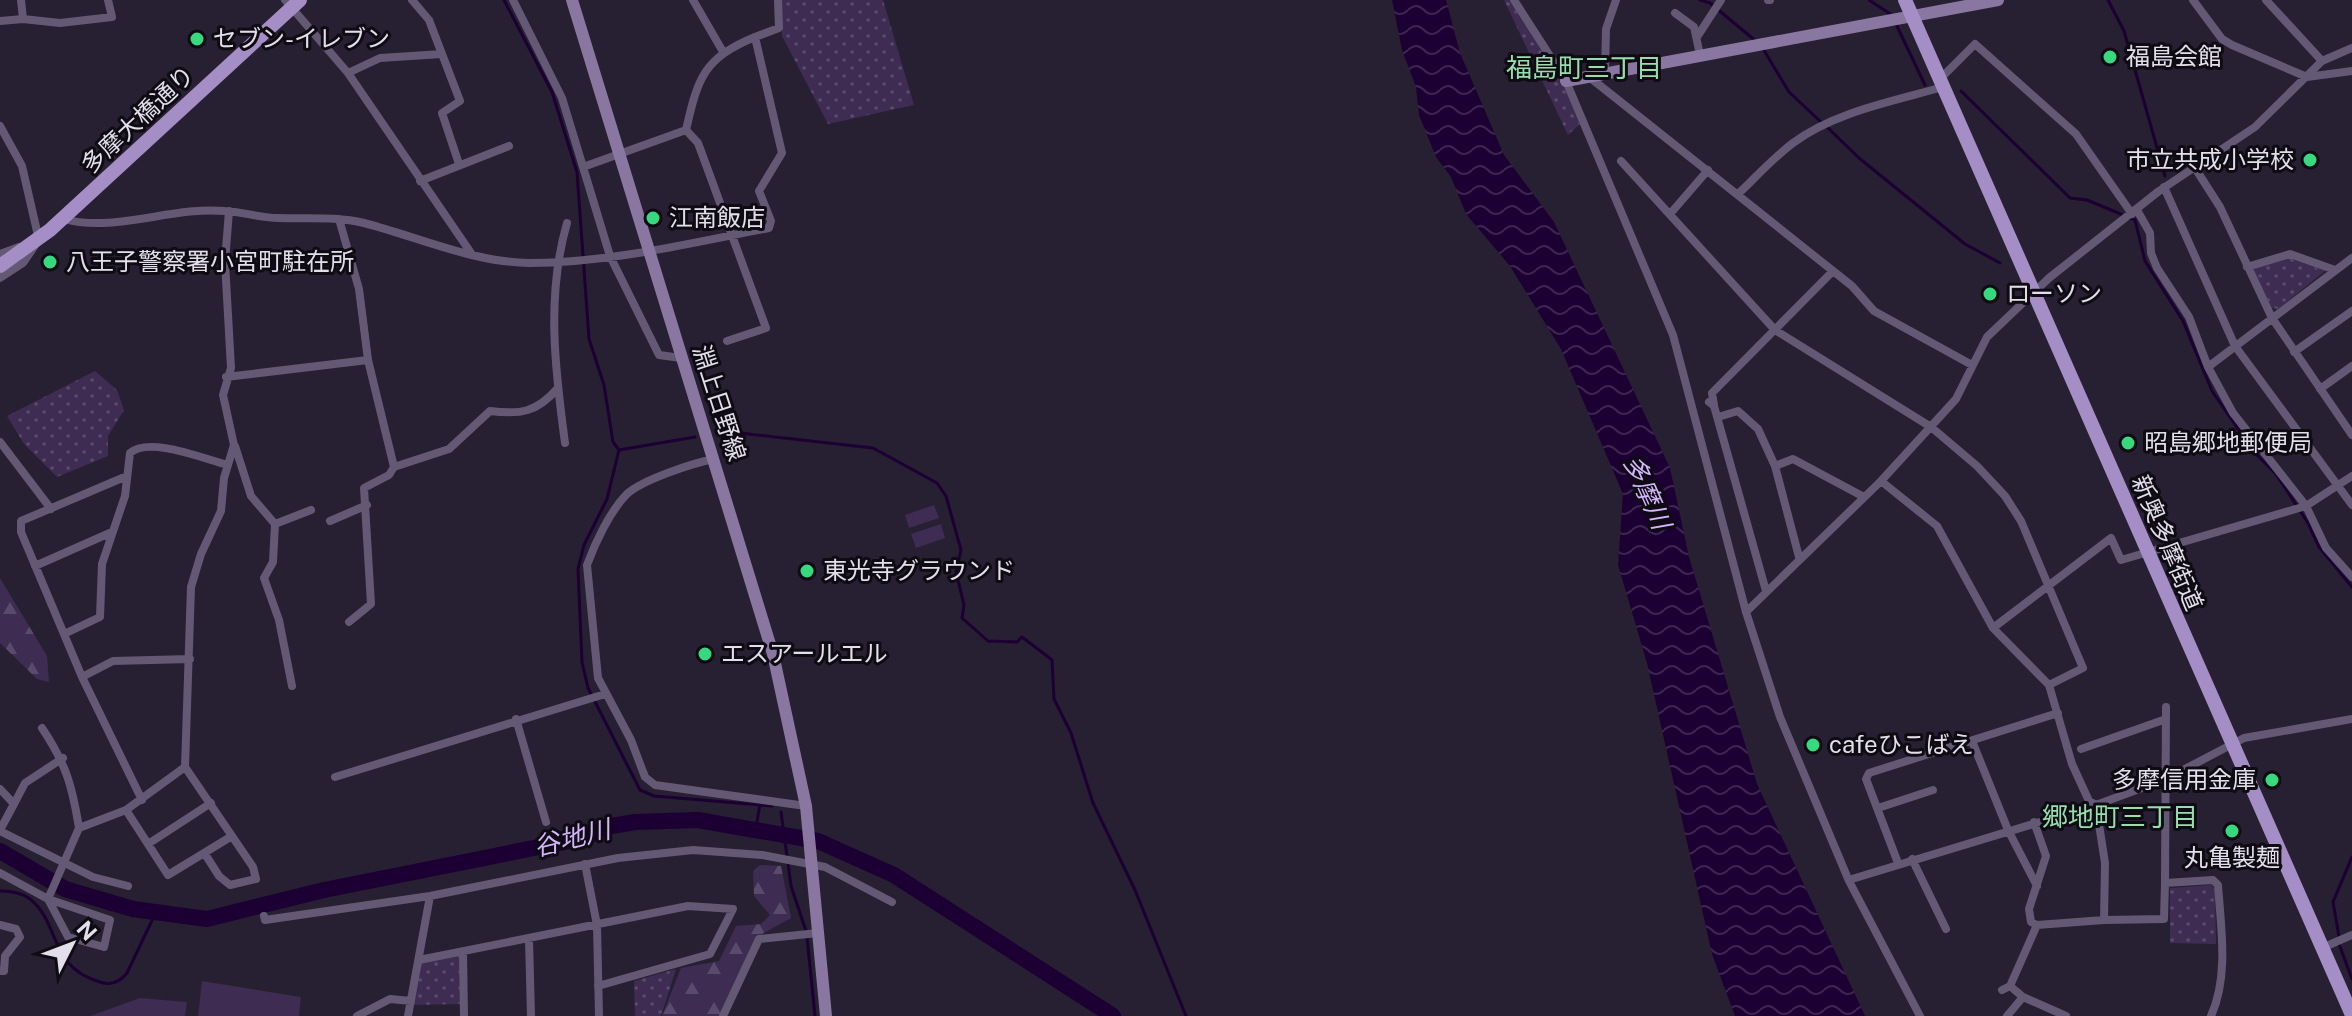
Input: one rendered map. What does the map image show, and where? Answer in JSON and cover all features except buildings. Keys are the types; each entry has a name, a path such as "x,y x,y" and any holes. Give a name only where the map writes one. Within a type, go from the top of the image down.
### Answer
{"main road":[{"name":"淵上日野線","path":"572,0 773,654 806,806 812,862"},
{"name":"新奥多摩街道","path":"1905,0 1901,19 1941,83 2230,743 2338,941 2352,1015"},
{"path":"1566,81 1998,0"},
{"name":"多摩大橋通り","path":"0,266 39,240 292,2"},
{"path":"812,862 826,1016"}],"street":[{"path":"21,0 23,19"},
{"path":"0,21 23,19 60,23 112,17 108,0"},
{"path":"412,0 429,20 460,101 442,113 459,164"},
{"path":"513,0 562,98 610,256 659,355 681,358"},
{"path":"693,0 722,50"},
{"path":"686,130 700,84 711,62 722,50 779,28 778,0"},
{"path":"1514,0 1566,81 1682,359 1746,612 1780,717 1849,881 1920,1016"},
{"path":"1605,72 1606,29 1616,0"},
{"path":"1697,37 1721,0"},
{"path":"2193,0 2229,43 2307,77 2352,71"},
{"path":"2266,0 2322,61"},
{"path":"292,2 348,73 472,254"},
{"path":"1675,13 1694,27 1700,55"},
{"path":"62,219 79,224 229,211 276,218 339,219 363,222 422,243 527,263 593,259 769,228 771,221 759,191 782,153 755,37"},
{"path":"1738,194 1793,143 1825,126 1941,83 1975,44 2076,134 2131,215 2150,233 2151,253 2157,268 2189,317 2208,367 2233,413 2301,507 2326,548 2352,575"},
{"path":"1746,612 1799,557 1881,481 1931,427 1964,388 1987,337 2034,293 2164,187 2255,127 2322,61 2352,48"},
{"path":"348,73 380,58 442,54"},
{"path":"1587,75 1833,271 1874,311 1972,365"},
{"path":"0,126 22,166 39,240 23,263 0,278"},
{"path":"583,167 686,130"},
{"path":"686,130 698,143 766,328 727,341"},
{"path":"420,181 509,146"},
{"path":"1621,161 1775,330 1931,427 1977,466 2005,496 2021,521 2083,668 2049,685"},
{"path":"2195,168 2220,207 2272,318 2320,389 2348,421 2352,435"},
{"path":"1670,214 1708,170"},
{"path":"2164,187 2235,346 2352,505"},
{"path":"229,211 225,262 231,368 223,395 234,445 251,496 275,524 273,562 264,578 279,620 292,686"},
{"path":"339,219 359,289 368,360 394,467"},
{"path":"565,443 558,388 553,296 556,260 567,223"},
{"path":"0,254 39,240"},
{"path":"2247,267 2290,254 2335,270"},
{"path":"2208,367 2352,258"},
{"path":"1766,591 1712,404 1712,393 1833,271"},
{"path":"2294,352 2352,311"},
{"path":"226,377 368,360"},
{"path":"2320,389 2352,366"},
{"path":"349,622 371,604 364,488 389,475 394,467 449,449 490,411 522,415 545,402 558,388"},
{"path":"1718,417 1738,411 1758,429 1775,466 1799,557"},
{"path":"0,442 51,509"},
{"path":"64,634 100,617 102,564 125,496 130,453 145,445 228,465"},
{"path":"205,854 219,876 230,885 256,879 253,867 185,767 191,587 201,554 221,511 234,445"},
{"path":"714,459 699,462 626,495 593,547 587,565 597,696 631,740 645,777 655,785 806,806"},
{"path":"1775,466 1793,459 1864,497"},
{"path":"127,476 21,521 21,532 82,677 142,800"},
{"path":"1993,628 2111,538 2121,560 2301,507 2352,476"},
{"path":"1881,481 1937,526 1993,628 2049,685 2072,764 2089,801 2096,805"},
{"path":"330,521 367,505"},
{"path":"275,524 311,510"},
{"path":"35,566 112,532"},
{"path":"82,677 113,661 190,659"},
{"path":"335,777 597,696"},
{"path":"2034,822 2046,856 2029,909 2031,922 2037,925 2164,919 2166,707"},
{"path":"1898,863 1866,779 1869,773 2058,713"},
{"path":"516,719 546,822"},
{"path":"2081,749 2166,719"},
{"path":"1852,879 2096,805 2166,779 2230,743 2352,719"},
{"path":"42,728 63,758 72,784 79,828 49,898"},
{"path":"1972,741 2008,830 2037,886"},
{"path":"63,758 25,783 0,831 64,868 128,886"},
{"path":"79,828 126,810 185,767"},
{"path":"0,789 14,804"},
{"path":"1878,808 1933,790"},
{"path":"148,844 211,803"},
{"path":"2096,805 2105,863 2104,920"},
{"path":"126,810 168,875 232,836"},
{"path":"264,916 265,920 430,896 585,864 693,850 753,853 812,862 892,902"},
{"path":"1912,859 1946,929"},
{"path":"585,864 597,925 599,1016"},
{"path":"0,873 49,898 110,920 104,947 68,937 49,898"},
{"path":"2165,883 2213,880 2218,885 2222,953 2218,1001 2211,1016"},
{"path":"408,1016 430,896"},
{"path":"419,960 688,906 733,909 710,954 598,986"},
{"path":"0,925 16,929 20,937 5,956 4,971 0,971"},
{"path":"2037,925 2006,988 2066,1016"},
{"path":"723,1016 759,939 818,933"},
{"path":"529,939 531,1016"},
{"path":"463,952 464,1016"},
{"path":"2007,1016 2023,997"},
{"path":"357,1016 390,999 411,1001"}],"green space":[{"path":"780,0 883,0 914,105 828,124 782,36"},
{"path":"1504,0 1509,0 1562,80 1580,124 1568,135"},
{"path":"2289,258 2325,271 2278,309 2272,308 2253,269"},
{"path":"95,371 117,390 124,410 108,436 108,456 57,477 24,444 7,416"},
{"path":"934,505 939,518 909,528 905,515"},
{"path":"941,524 945,538 916,548 911,534"},
{"path":"0,578 47,656 49,682 37,679 0,643"},
{"path":"760,865 781,866 791,918 760,935 719,1016 662,1016 681,968 719,961 736,926 761,924 770,915 754,896 753,871"},
{"path":"2211,885 2215,889 2216,944 2170,943 2170,888"},
{"path":"463,952 463,1004 410,1005 419,960"},
{"path":"676,969 661,1016 635,1016 634,981"},
{"path":"202,981 301,997 299,1016 198,1016"},
{"path":"140,998 187,1002 185,1016 90,1016"}],"water":[{"name":"多摩川","path":"1392,0 1446,0 1460,53 1504,155 1554,222 1670,468 1689,557 1757,784 1865,1016 1735,1016 1712,954 1647,663 1618,565 1623,494 1561,349 1510,266 1466,214 1451,177 1436,157 1419,115 1416,87 1402,50"}],"waterway":[{"path":"504,0 552,92 577,172 589,339 604,385 613,442 619,450"},
{"path":"1700,0 1710,3 1757,42"},
{"path":"1869,0 1892,15"},
{"path":"2108,0 2124,31 2165,176"},
{"path":"1895,22 1925,85"},
{"path":"1762,47 1789,92 1821,122"},
{"path":"1961,91 2070,198 2087,200 2135,220 2145,261 2183,321 2212,391 2254,452 2276,474 2308,523 2319,547 2352,587"},
{"path":"1827,127 1859,158 1965,244 2000,263"},
{"path":"722,431 873,448 937,483 946,496 961,550 956,572 964,605 962,618 988,641 1017,642 1022,637 1052,660 1054,699 1071,733 1093,803 1135,890 1186,1016"},
{"path":"619,450 695,437"},
{"path":"619,450 607,499 584,545 578,569 582,662 588,688 640,790 654,796 772,806"},
{"path":"756,828 760,804"},
{"path":"781,812 791,886 806,931"},
{"name":"谷地川","path":"0,851 65,889 133,909 207,919 324,890 584,838 606,827 635,822 698,820 818,841 894,875 1113,1016"},
{"path":"2339,937 2333,902 2352,857"},
{"path":"0,891 16,892 30,899 47,920 63,956 71,966 83,975 108,984 122,979 127,973 156,912"},
{"path":"807,937 815,1016"},
{"path":"2339,944 2352,979"}],"place":[{"name":"セブン-イレブン","path":"197,39"},
{"name":"福島会館","path":"2110,57"},
{"name":"市立共成小学校","path":"2310,160"},
{"name":"江南飯店","path":"653,218"},
{"name":"八王子警察署小宮町駐在所","path":"50,262"},
{"name":"ローソン","path":"1990,294"},
{"name":"昭島郷地郵便局","path":"2128,443"},
{"name":"東光寺グラウンド","path":"807,571"},
{"name":"エスアールエル","path":"705,654"},
{"name":"cafeひこばえ","path":"1813,745"},
{"name":"多摩信用金庫","path":"2272,780"},
{"name":"丸亀製麺","path":"2232,831"}],"district":[{"name":"福島町三丁目","path":"1584,68"},
{"name":"郷地町三丁目","path":"2120,817"}]}
